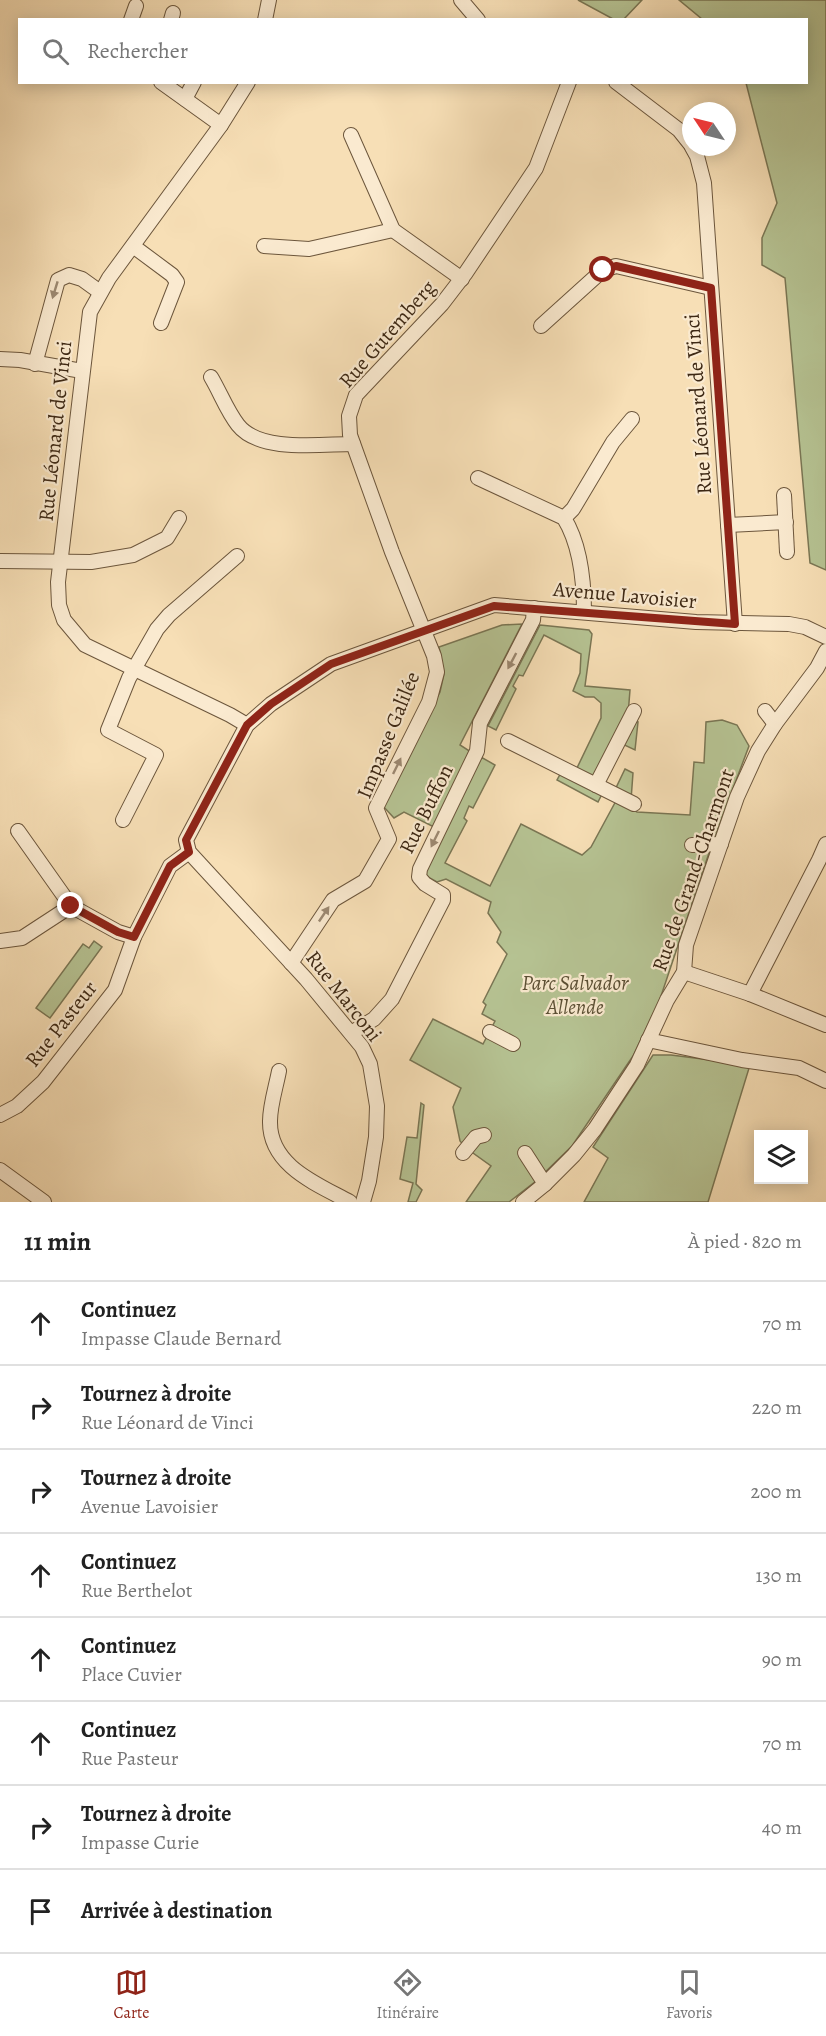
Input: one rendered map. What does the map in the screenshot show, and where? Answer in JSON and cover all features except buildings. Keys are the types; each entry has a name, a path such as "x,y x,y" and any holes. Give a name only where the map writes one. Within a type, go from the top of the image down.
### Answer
{"street":[{"path":"266,18 269,0"},
{"path":"461,0 476,18"},
{"path":"132,18 136,6"},
{"path":"164,84 221,125"},
{"path":"185,99 193,84"},
{"name":"Rue Léonard de Vinci","path":"247,84 221,125 100,291 90,312 58,582 59,605 64,620 85,645 247,725"},
{"name":"Rue Gutemberg","path":"423,630 353,444 349,416 356,395 427,322 462,279 536,168 568,84"},
{"name":"Rue Léonard de Vinci","path":"619,84 682,134"},
{"path":"351,135 393,230 462,279"},
{"name":"Rue Léonard de Vinci","path":"697,156 704,183 735,624"},
{"path":"264,246 309,249 393,230"},
{"path":"133,246 172,275 177,282 161,323"},
{"path":"541,326 603,270 616,266 711,288"},
{"path":"35,364 58,280 69,275 82,279 100,291"},
{"path":"0,359 20,360 82,372"},
{"path":"211,377 239,427 257,438 279,445 353,444"},
{"path":"564,518 573,509 613,442 632,419"},
{"path":"478,478 564,518 576,548 584,593 584,612"},
{"path":"784,495 787,552"},
{"path":"0,561 91,562 134,555 166,538 179,518"},
{"path":"728,525 786,522"},
{"path":"123,820 156,755 108,730 129,678 157,629 169,615 237,556"},
{"name":"Avenue Lavoisier","path":"247,725 271,704 331,664 494,606 735,624 789,624 805,627 826,638"},
{"name":"Rue Buffon","path":"351,1034 374,1019 401,986 443,900 443,895 425,884 419,877 420,869 477,752 480,723 533,620 534,608"},
{"name":"Impasse Galilée","path":"291,963 333,900 365,881 389,839 376,808 429,702 436,672 434,656 423,630"},
{"path":"826,638 826,650"},
{"name":"Rue de Grand-Charmont","path":"523,1202 574,1155 595,1129 636,1065 667,1000 684,972 686,945 737,798 758,751 775,723 817,668 826,650"},
{"name":"Rue de Grand-Charmont","path":"775,723 826,674"},
{"path":"596,785 634,711"},
{"path":"765,711 775,723"},
{"path":"189,852 186,840 247,725"},
{"path":"508,741 634,804"},
{"path":"18,831 71,906 118,932 134,937"},
{"path":"692,845 721,844"},
{"path":"750,994 823,862 826,844"},
{"name":"Rue Marconi","path":"189,852 291,963 362,1047 370,1064 377,1106 376,1137 363,1202"},
{"name":"Rue Pasteur","path":"0,1115 16,1106 43,1082 115,990 134,937 170,866 189,852"},
{"path":"0,941 22,938 71,906"},
{"path":"684,972 750,994 826,1025"},
{"path":"490,1032 513,1044"},
{"path":"648,1040 742,1060 799,1068 826,1081"},
{"path":"279,1071 270,1121 273,1143 287,1164 303,1176 350,1202"},
{"path":"463,1153 476,1137 484,1135"},
{"path":"525,1153 545,1184"},
{"path":"0,1170 44,1202"}],"green space":[{"path":"578,0 642,0 625,18 611,18"},
{"path":"679,0 826,0 826,570 810,563 785,278 762,265 762,238 777,203 746,84 808,84 808,18 701,18"},
{"path":"522,624 460,745 471,752 434,827 404,812 394,818 382,805 440,692 444,674 439,647 502,625"},
{"path":"540,625 589,630 592,634 585,686 630,690 628,715 595,780 576,770 601,718 601,703 594,697 585,697 573,691 580,673 581,654 544,635 523,676 519,675 513,686 516,689 496,730 488,726"},
{"name":"Parc Salvador Allende","path":"722,720 737,725 749,746 711,847 659,1002 633,1056 572,1146 536,1181 509,1202 466,1202 491,1166 460,1141 453,1107 461,1088 410,1060 433,1019 483,1044 495,1021 482,1014 486,1005 483,1002 507,954 497,942 501,932 488,913 491,902 446,879 437,882 426,876 424,869 481,757 495,765 473,808 469,806 464,818 467,821 445,863 490,886 521,824 582,855 591,847 617,799 637,812 690,815 694,762 704,763 706,722"},
{"path":"631,721 638,722 635,750 620,743"},
{"path":"625,769 633,773 631,800 614,792"},
{"path":"562,771 603,792 598,802 557,780"},
{"path":"94,941 102,947 50,1018 36,1008 83,944 89,948"},
{"path":"653,1055 671,1055 750,1065 708,1202 584,1202 608,1158 593,1147"},
{"path":"421,1103 424,1105 416,1184 422,1190 416,1202 408,1202 413,1183 400,1179 407,1137 417,1138"}],"route":[{"path":"71,906 118,932 134,937 170,866 189,852 186,840 247,725 293,688 331,664 494,606 735,624 711,288 616,266 603,270"}]}
